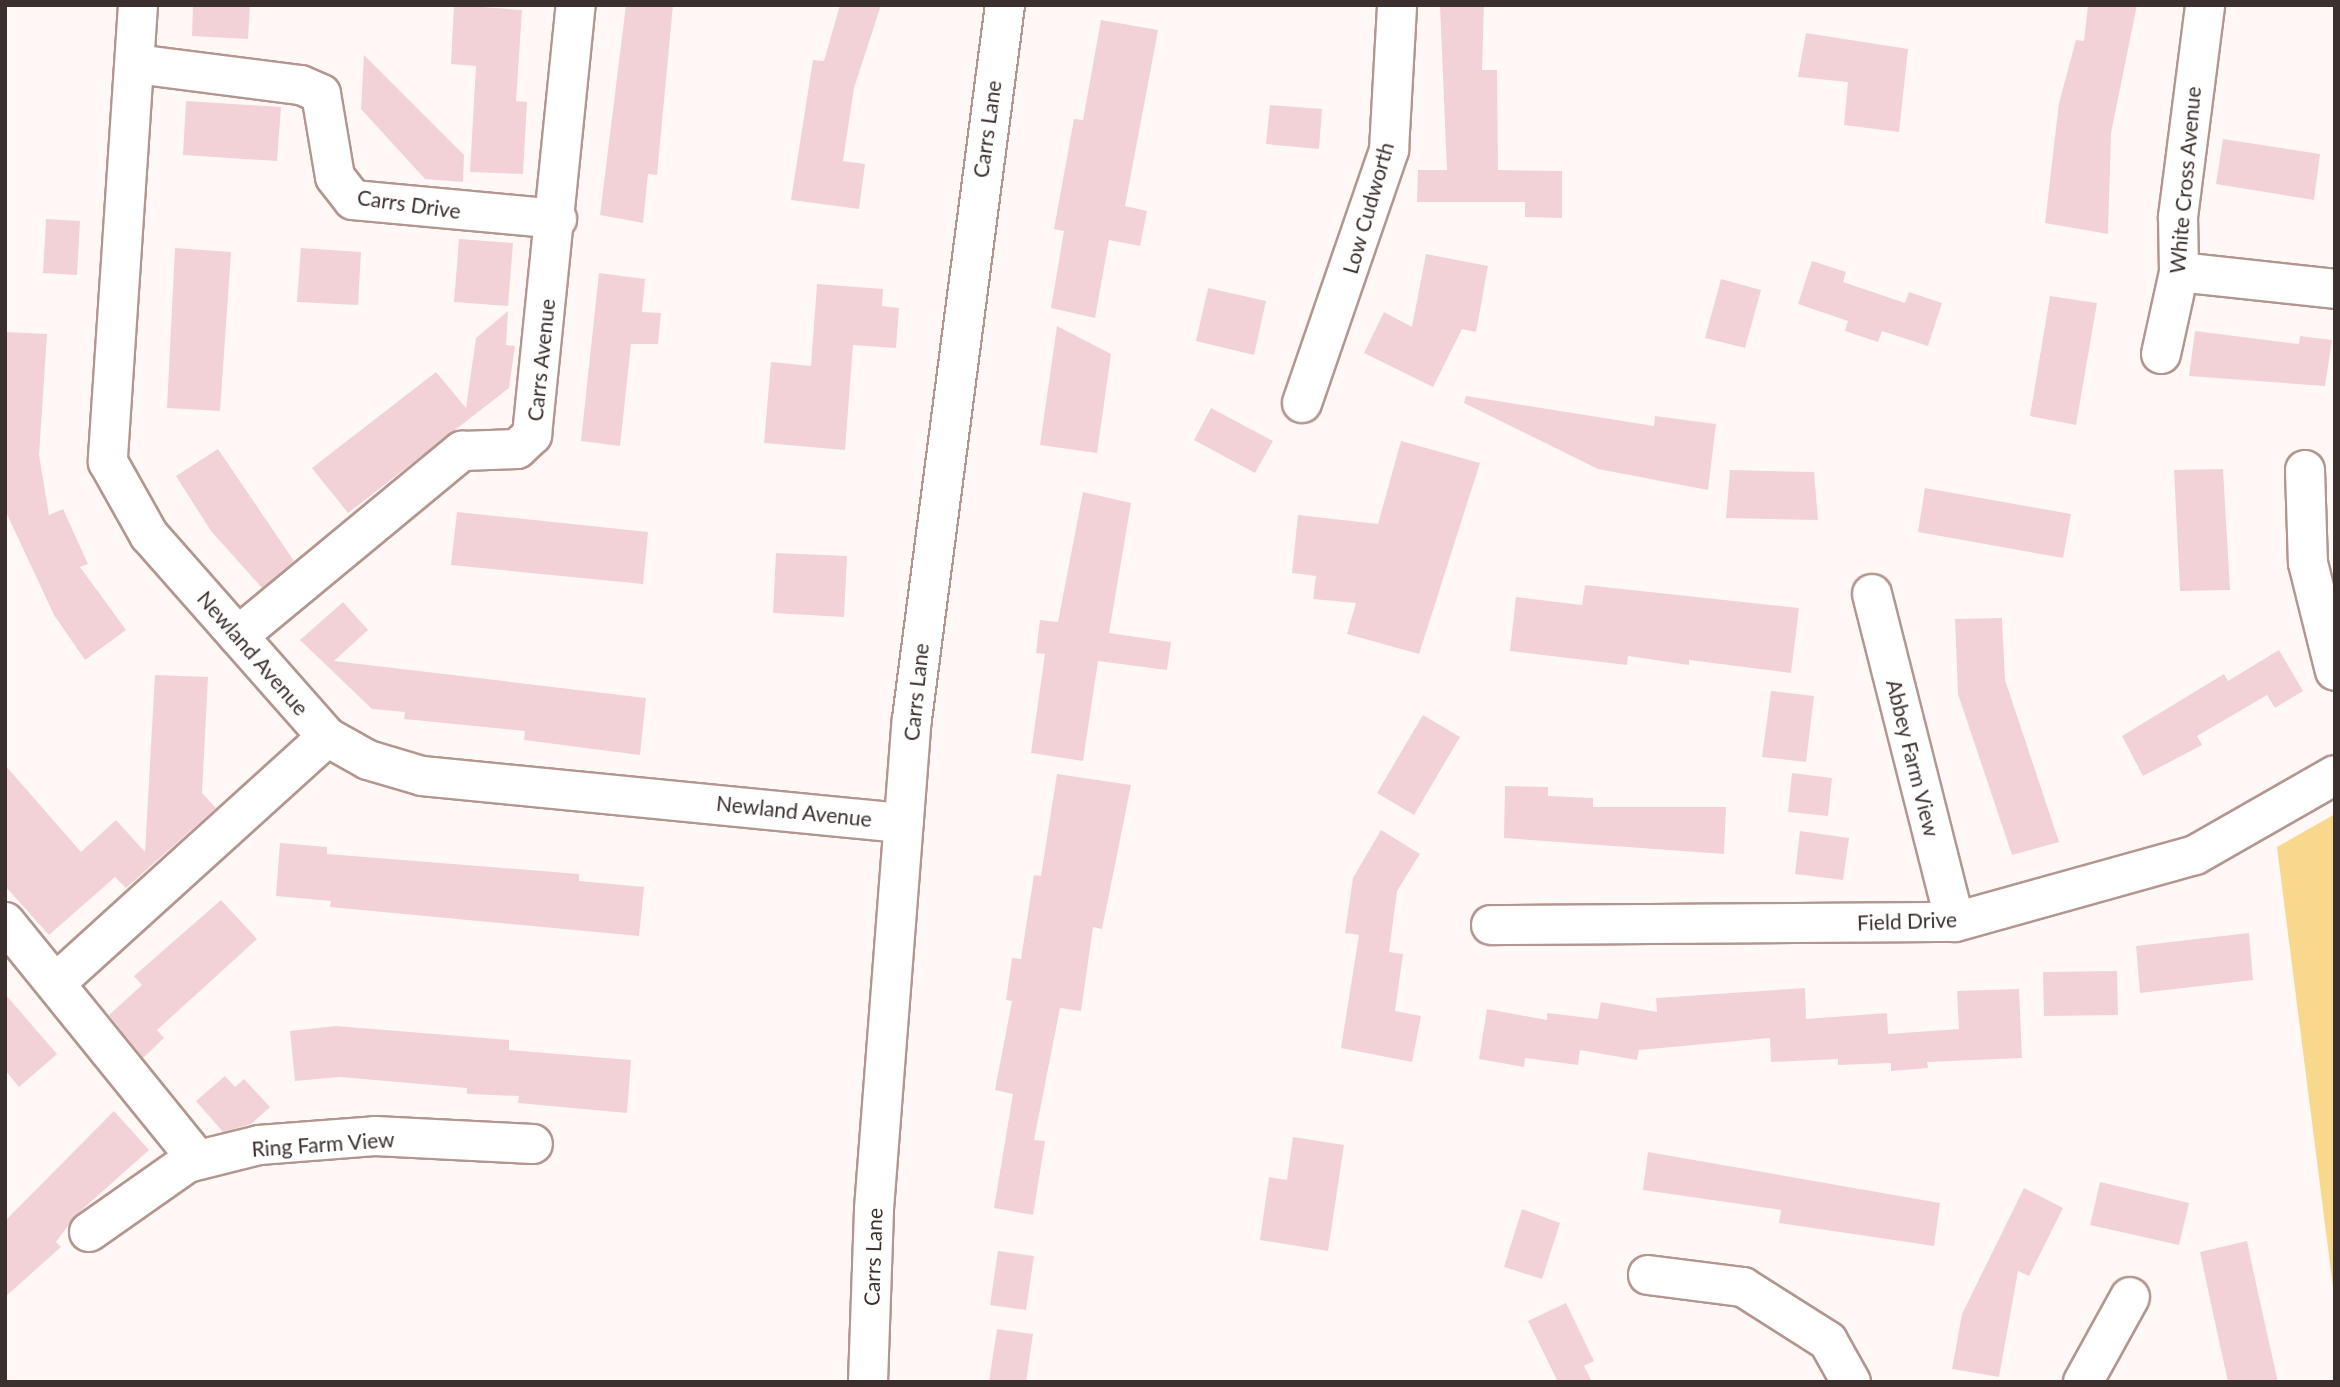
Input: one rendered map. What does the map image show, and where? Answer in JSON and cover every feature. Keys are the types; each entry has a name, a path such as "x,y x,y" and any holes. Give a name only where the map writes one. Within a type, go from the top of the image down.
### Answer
{"street":[{"name":"Newland Avenue","path":"138,5 108,462 149,535 327,737 368,760 422,776 904,822"},
{"name":"Carrs Avenue","path":"238,636 462,451 517,449 532,435 557,219 576,5"},
{"name":"Carrs Lane","path":"868,1382 874,1209 904,822 939,495 1005,5"},
{"name":"Low Cudworth","path":"1302,403 1389,150 1397,5"},
{"name":"White Cross Avenue","path":"2161,354 2179,272 2178,217 2205,5"},
{"name":"Carrs Drive","path":"136,64 301,85 321,94 335,177 352,200 557,219"},
{"path":"2179,272 2335,289"},
{"path":"2305,470 2308,563 2335,671"},
{"name":"Abbey Farm View","path":"1872,594 1955,922"},
{"path":"58,981 327,737"},
{"name":"Field Drive","path":"1491,925 1955,922 2195,855 2335,775"},
{"path":"5,922 58,981 198,1160"},
{"name":"Ring Farm View","path":"89,1232 166,1175 198,1160 259,1145 375,1136 533,1144"},
{"path":"1648,1275 1743,1287 1828,1341 1851,1382"},
{"path":"2083,1382 2130,1297"}],"shaded area":[{"path":"2335,814 2335,1303 2277,847"}],"building":[{"path":"193,5 250,5 248,39 192,36"},
{"path":"454,5 522,10 516,101 527,102 523,174 470,172 476,66 451,64"},
{"path":"626,5 673,5 657,175 648,174 643,223 600,215"},
{"path":"840,5 881,5 854,88 843,161 865,164 859,209 791,200 813,60 824,61"},
{"path":"1440,5 1484,5 1482,70 1497,70 1498,170 1562,171 1562,218 1525,217 1525,202 1417,202 1418,170 1447,170"},
{"path":"2088,5 2137,5 2111,133 2108,234 2045,223 2059,103 2076,40 2084,41"},
{"path":"1101,20 1158,30 1125,206 1147,211 1140,246 1109,240 1095,318 1051,308 1064,231 1054,229 1074,119 1083,120"},
{"path":"1806,33 1908,49 1899,132 1844,125 1848,82 1798,77"},
{"path":"364,55 464,155 463,182 425,179 361,109"},
{"path":"186,101 281,107 277,161 183,155"},
{"path":"1270,105 1322,109 1319,149 1266,144"},
{"path":"2223,139 2320,154 2314,200 2216,184"},
{"path":"46,219 80,221 77,275 43,273"},
{"path":"459,239 513,243 508,306 454,302"},
{"path":"175,248 231,252 220,411 167,408"},
{"path":"301,248 361,252 358,305 297,302"},
{"path":"1426,254 1488,266 1476,332 1462,329 1433,387 1364,353 1384,312 1412,327"},
{"path":"1812,261 1846,272 1843,282 1905,303 1909,292 1942,303 1928,346 1882,331 1878,342 1845,331 1848,321 1798,304"},
{"path":"599,273 645,279 642,312 661,313 658,344 631,344 620,446 581,441"},
{"path":"1721,279 1761,290 1745,348 1705,338"},
{"path":"817,284 883,289 882,306 899,308 896,348 853,345 845,450 764,443 771,362 811,366"},
{"path":"1208,288 1266,301 1254,355 1196,341"},
{"path":"2050,296 2097,303 2076,425 2030,416"},
{"path":"508,311 506,345 515,346 509,388 348,513 312,468 436,372 466,408 476,338"},
{"path":"1057,326 1111,354 1097,453 1040,445"},
{"path":"2195,331 2299,344 2300,336 2332,340 2325,386 2189,376"},
{"path":"5,332 47,334 39,455 49,515 63,509 88,564 80,567 126,630 85,660 54,615 5,510"},
{"path":"1466,396 1654,426 1655,416 1716,424 1708,490 1598,469 1464,403"},
{"path":"1211,408 1273,441 1255,473 1194,440"},
{"path":"1401,441 1480,463 1419,654 1347,634 1356,603 1313,599 1316,576 1292,573 1298,515 1378,524"},
{"path":"218,449 294,561 262,588 211,531 176,476"},
{"path":"2223,469 2230,590 2180,591 2174,470"},
{"path":"1730,470 1814,472 1818,520 1726,518"},
{"path":"1925,488 2071,514 2063,558 1918,532"},
{"path":"1083,492 1131,503 1109,633 1171,642 1167,670 1098,661 1083,761 1031,753 1045,654 1036,653 1040,620 1058,622"},
{"path":"457,512 648,532 643,584 451,565"},
{"path":"776,553 847,556 844,617 773,613"},
{"path":"1585,585 1799,608 1791,673 1689,660 1689,665 1628,656 1627,665 1510,651 1516,597 1582,605"},
{"path":"343,602 368,630 334,661 646,698 640,755 524,740 525,731 404,719 405,712 372,709 300,640"},
{"path":"2002,618 2005,680 2059,842 2012,855 1958,694 1955,619"},
{"path":"2279,650 2303,691 2275,708 2267,695 2197,736 2202,745 2143,776 2122,736 2224,674 2228,681"},
{"path":"155,675 208,677 202,793 216,808 126,888 115,877 49,935 5,886 5,765 81,852 116,820 145,852"},
{"path":"1771,691 1814,696 1806,762 1762,757"},
{"path":"1423,715 1460,737 1414,815 1377,793"},
{"path":"1792,773 1832,778 1828,816 1788,812"},
{"path":"1057,774 1131,785 1102,929 1093,927 1081,1011 1060,1008 1034,1140 1045,1141 1033,1215 994,1208 1013,1094 995,1090 1012,1001 1006,1000 1012,958 1021,959 1034,875 1041,876"},
{"path":"1505,786 1548,787 1548,796 1593,798 1593,807 1726,807 1724,854 1504,838"},
{"path":"1381,830 1420,854 1397,891 1389,952 1403,954 1395,1011 1421,1016 1412,1062 1341,1048 1359,935 1345,933 1353,878"},
{"path":"1800,831 1849,838 1843,880 1795,874"},
{"path":"280,843 327,847 327,854 579,874 579,881 644,887 639,936 330,907 331,901 276,896"},
{"path":"221,900 257,939 157,1030 164,1038 143,1058 109,1015 142,985 134,976"},
{"path":"2249,933 2253,980 2140,993 2136,946"},
{"path":"2117,971 2118,1015 2044,1016 2043,972"},
{"path":"1805,988 1806,1019 1887,1013 1888,1034 1959,1029 1957,991 2019,989 2022,1058 1927,1062 1928,1068 1891,1071 1891,1063 1838,1065 1838,1059 1771,1062 1770,1038 1639,1050 1637,1060 1580,1050 1578,1065 1525,1058 1524,1067 1479,1059 1487,1009 1547,1020 1547,1013 1598,1019 1601,1002 1657,1012 1656,998"},
{"path":"5,994 57,1054 19,1087 5,1070"},
{"path":"336,1026 509,1040 509,1050 631,1060 627,1113 518,1103 519,1096 467,1094 467,1088 340,1077 295,1081 290,1031"},
{"path":"225,1076 235,1087 244,1079 270,1107 251,1124 223,1132 196,1101"},
{"path":"114,1111 149,1150 76,1215 56,1242 61,1247 5,1297 5,1221"},
{"path":"1293,1137 1344,1145 1328,1251 1260,1240 1269,1177 1287,1180"},
{"path":"1648,1152 1940,1203 1934,1246 1779,1223 1781,1210 1643,1190"},
{"path":"2100,1182 2189,1203 2179,1245 2090,1225"},
{"path":"2024,1188 2063,1208 2029,1276 2018,1271 1999,1377 1952,1369 1962,1314"},
{"path":"1522,1209 1560,1223 1542,1279 1504,1267"},
{"path":"2247,1241 2278,1382 2228,1382 2200,1252"},
{"path":"998,1251 1034,1256 1026,1310 990,1305"},
{"path":"1566,1303 1594,1361 1584,1366 1592,1382 1558,1382 1528,1321"},
{"path":"997,1329 1033,1334 1026,1382 989,1382"}]}
